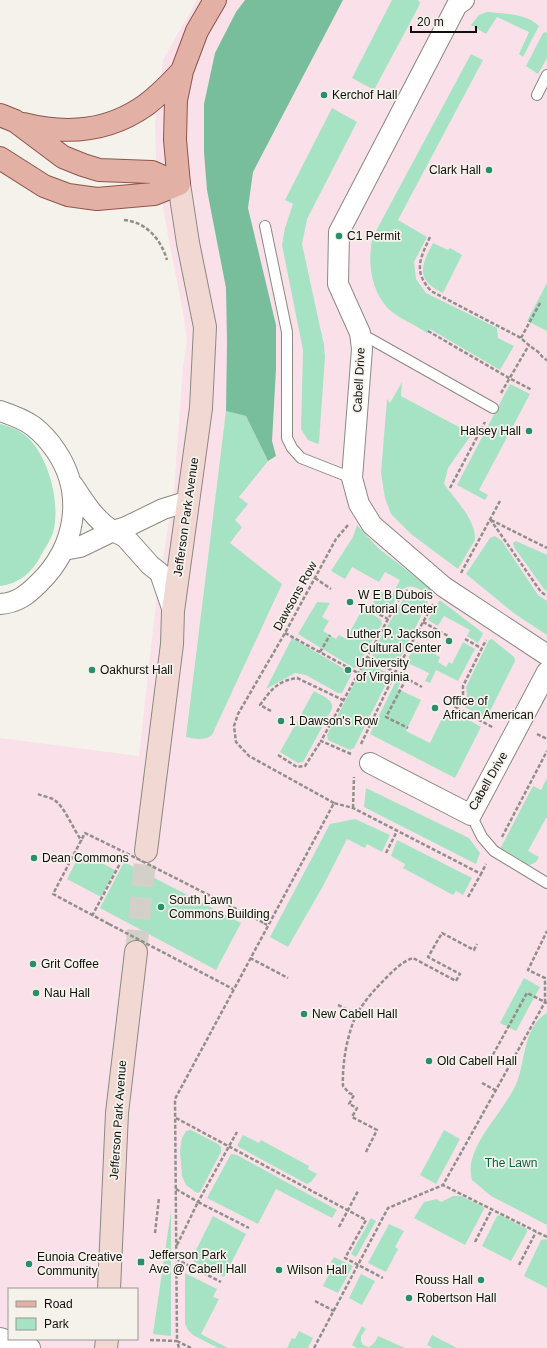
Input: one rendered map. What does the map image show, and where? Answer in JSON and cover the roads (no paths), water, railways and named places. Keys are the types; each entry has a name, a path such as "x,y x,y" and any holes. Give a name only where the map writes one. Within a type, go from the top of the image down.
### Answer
{"main road":[{"path":"179,184 174,140 176,100 182,71 197,31 215,0"},
{"path":"7,118 42,128 70,131 101,126 120,120 146,105 182,71"},
{"path":"7,118 63,157 83,165 99,170 152,172 179,184"},
{"path":"0,158 44,186 68,195 97,199 154,194 179,184"},
{"name":"Jefferson Park Avenue","path":"136,852 172,644 173,611 201,408 206,341 205,327 188,243 179,184"},
{"name":"Jefferson Park Avenue","path":"109,1288 117,1113 136,952"}],"street":[{"name":"Cabell Drive","path":"464,0 457,5 339,232 338,284 360,333 362,349 352,478 359,504 372,525 452,581 497,622 547,655"},
{"path":"0,411 14,416 34,427 50,442 62,461 70,481 90,511 104,525 125,537 150,565 160,573 173,611"},
{"path":"0,604 13,602 30,592 51,571 64,550 72,528 74,504 70,481"},
{"path":"64,550 80,547 163,509 189,501"},
{"name":"Cabell Drive","path":"362,759 471,815 547,672"},
{"path":"0,1338 30,1348"}],"lane":[{"path":"537,95 547,75"},
{"path":"265,226 287,332 287,438 292,448 301,458 352,478"},
{"path":"360,333 493,408"},
{"path":"471,815 482,837 494,851 547,883"}],"tunnel":[{"path":"136,952 146,851"}],"place":[{"name":"Kerchof Hall","path":"324,95"},
{"name":"Clark Hall","path":"489,170"},
{"name":"C1 Permit","path":"339,236"},
{"name":"Halsey Hall","path":"529,431"},
{"name":"W E B Dubois Tutorial Center","path":"350,602"},
{"name":"Luther P. Jackson Cultural Center","path":"449,641"},
{"name":"Oakhurst Hall","path":"92,670"},
{"name":"University of Virginia","path":"348,670"},
{"name":"Office of African American","path":"435,708"},
{"name":"1 Dawson's Row","path":"281,721"},
{"name":"Dean Commons","path":"34,858"},
{"name":"South Lawn Commons Building","path":"161,907"},
{"name":"Grit Coffee","path":"33,964"},
{"name":"Nau Hall","path":"36,993"},
{"name":"New Cabell Hall","path":"304,1014"},
{"name":"Old Cabell Hall","path":"429,1061"},
{"name":"Jefferson Park Ave @ Cabell Hall","path":"141,1262"},
{"name":"Eunoia Creative Community","path":"29,1264"},
{"name":"Wilson Hall","path":"279,1270"},
{"name":"Rouss Hall","path":"481,1280"},
{"name":"Robertson Hall","path":"409,1298"}],"park label":[{"name":"The Lawn","path":"511,1163"}]}
